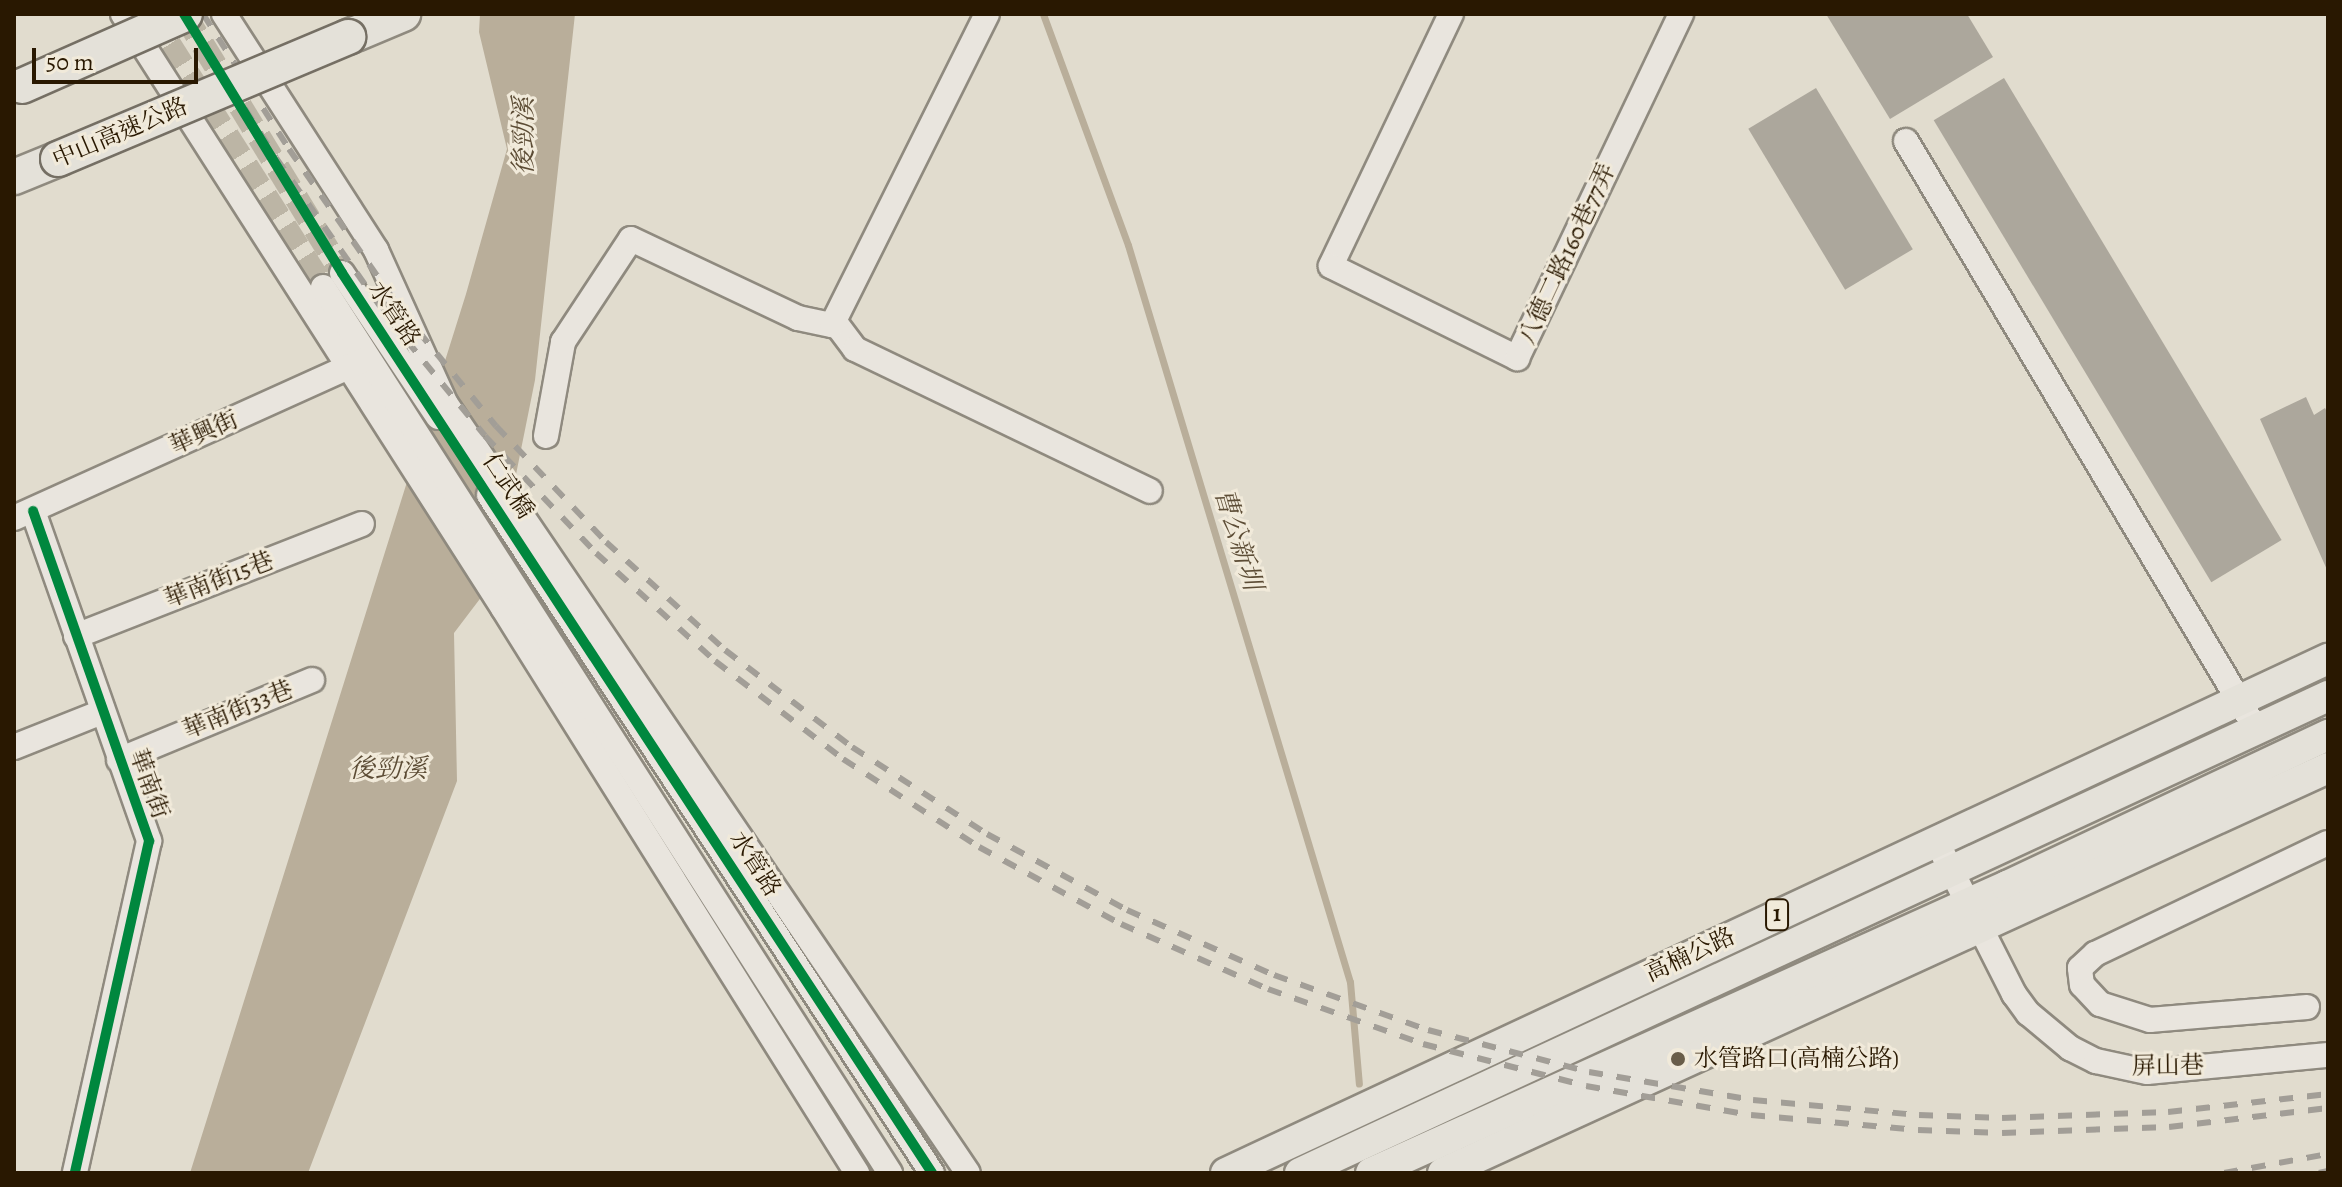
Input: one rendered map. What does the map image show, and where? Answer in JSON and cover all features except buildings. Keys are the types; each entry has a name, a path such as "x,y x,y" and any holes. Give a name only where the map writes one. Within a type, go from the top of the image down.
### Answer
{"highway":[{"path":"18,87 185,14"},
{"name":"中山高速公路","path":"14,177 403,14"}],"main road":[{"name":"高楠公路","path":"1226,1173 2328,659"},
{"name":"高楠公路","path":"1300,1173 2328,696"},
{"path":"1443,1173 1973,916 2328,735"},
{"path":"1371,1173 2328,768"}],"street":[{"name":"水管路","path":"123,14 359,362 407,439"},
{"name":"水管路","path":"224,14 376,250 442,411"},
{"path":"546,436 563,342 631,239 798,318 832,325 987,14"},
{"name":"八德二路160巷77弄","path":"1451,14 1331,266 1517,358 1681,14"},
{"path":"1906,141 2256,729"},
{"name":"水管路","path":"359,362 332,280 391,343 442,411"},
{"path":"834,321 855,349 1150,491"},
{"name":"華興街","path":"23,515 359,362 391,343"},
{"name":"仁武橋","path":"442,411 550,571"},
{"name":"仁武橋","path":"407,439 512,602"},
{"name":"華南街","path":"23,515 76,636 149,841 75,1173"},
{"name":"華南街15巷","path":"76,636 362,524"},
{"name":"水管路","path":"550,571 932,1173"},
{"name":"水管路","path":"550,571 968,1173"},
{"path":"512,602 857,1173"},
{"path":"512,602 890,1173"},
{"name":"華南街33巷","path":"119,760 312,680"},
{"path":"14,747 102,712"},
{"name":"屏山巷","path":"1936,840 2004,977 2028,1013 2070,1048 2096,1061 2147,1072 2328,1055"},
{"path":"2307,1007 2150,1020 2100,1004 2088,994 2079,976 2086,960 2095,954 2328,843"}],"water":[{"name":"後勁溪","path":"480,14 575,14 535,380 495,579 454,633 457,781 308,1173 190,1173 466,294 507,149 479,32"}],"waterway":[{"name":"曹公新圳","path":"1043,14 1128,245 1350,982 1359,1084"}],"tunnel":[{"path":"150,14 323,287"},
{"path":"184,14 342,273"}],"railway":[{"path":"185,14 276,158 389,319 485,436 596,553 715,661 843,759 979,847 1121,924 1268,989 1423,1044 1586,1086 1751,1115 1918,1130 2002,1133 2169,1127 2328,1108"},
{"path":"203,14 289,149 401,310 496,426 606,542 725,650 852,747 987,834 1127,910 1274,975 1428,1030 1589,1072 1753,1100 1919,1115 2002,1118 2168,1112 2328,1094"},
{"path":"2224,1173 2328,1154"},
{"path":"2319,1173 2328,1171"}],"cycle path":[{"path":"184,14 342,273 932,1173"},
{"path":"33,511 149,841 75,1173"}],"place":[{"name":"水管路口(高楠公路)","path":"1678,1059"}]}
